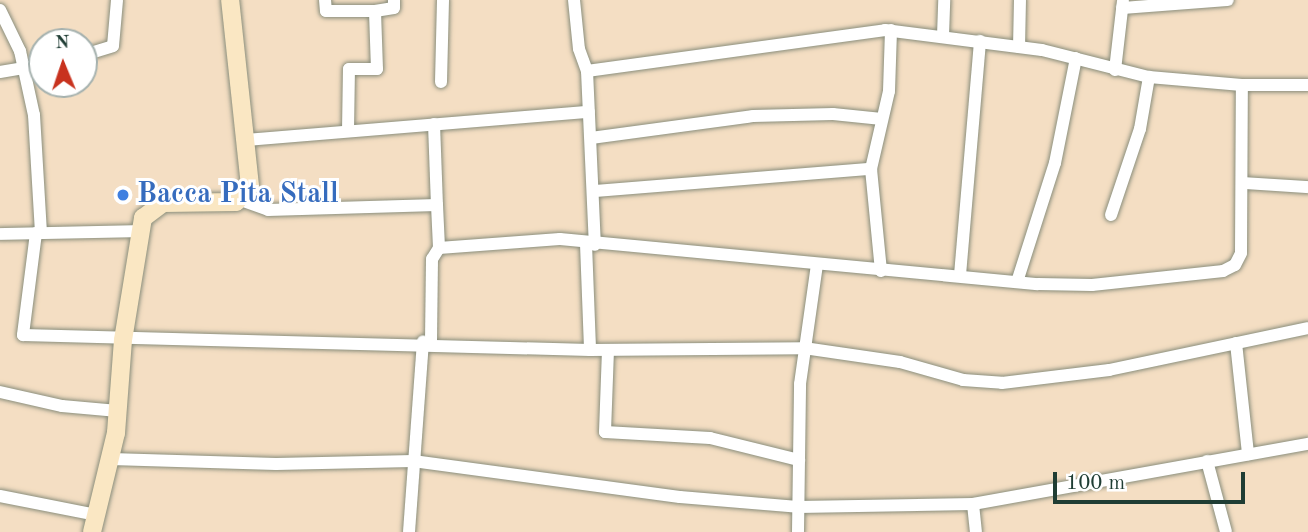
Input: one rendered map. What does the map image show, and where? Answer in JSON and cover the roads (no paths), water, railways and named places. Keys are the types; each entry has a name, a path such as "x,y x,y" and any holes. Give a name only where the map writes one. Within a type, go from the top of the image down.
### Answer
{"street":[{"path":"98,51 113,46 117,0"},
{"path":"230,0 250,186 241,200"},
{"path":"325,0 326,11 375,11 394,8 394,0"},
{"path":"441,82 443,0"},
{"path":"574,0 575,29 587,71 595,191 591,244 590,350"},
{"path":"943,36 944,0"},
{"path":"1019,47 1020,0"},
{"path":"1115,71 1122,4 1228,0"},
{"path":"0,10 25,69 38,146 38,233 23,335 123,340 427,342 590,350 804,348 900,362 964,380 1002,383 1108,370 1308,328"},
{"path":"348,131 349,69 377,69 375,11"},
{"path":"587,71 802,38 891,30 1019,47 1149,77 1242,85 1308,85"},
{"path":"881,271 872,169 889,91 891,30"},
{"path":"960,275 980,41"},
{"path":"1017,282 1055,163 1076,58"},
{"path":"0,72 28,68"},
{"path":"1111,215 1140,129 1149,77"},
{"path":"439,248 541,239 881,271 1092,285 1227,270 1241,253 1244,183 1242,85"},
{"path":"246,140 589,112"},
{"path":"591,138 753,116 832,114 882,119"},
{"path":"409,532 432,259 439,248 434,124"},
{"path":"595,191 872,169"},
{"path":"1244,183 1308,187"},
{"path":"0,496 94,524 111,459 138,231 146,213 156,205 241,200 268,210 437,205"},
{"path":"0,234 138,231"},
{"path":"798,532 804,348 817,265"},
{"path":"1236,342 1248,454"},
{"path":"608,349 606,432 710,438 799,460"},
{"path":"0,392 62,406 118,411"},
{"path":"111,459 276,464 413,461 680,497 798,507 973,504 1308,444"},
{"path":"1207,461 1226,532"},
{"path":"973,504 976,532"}],"place":[{"name":"Bacca Pita Stall","path":"123,195"}]}
